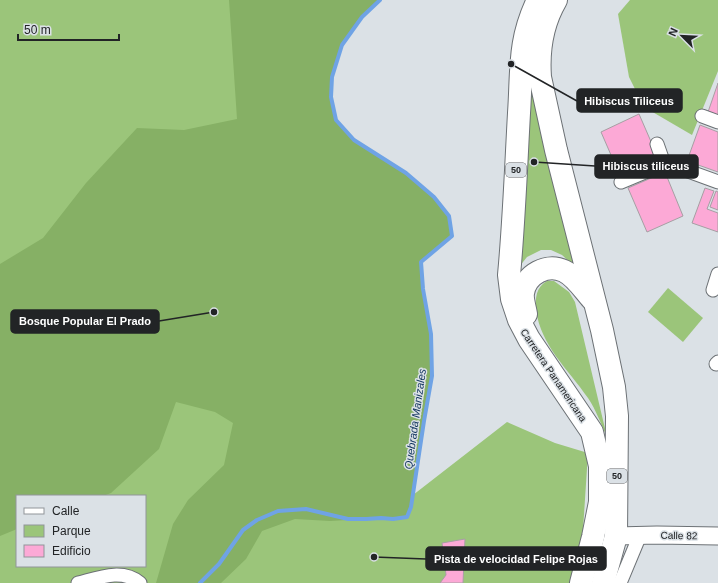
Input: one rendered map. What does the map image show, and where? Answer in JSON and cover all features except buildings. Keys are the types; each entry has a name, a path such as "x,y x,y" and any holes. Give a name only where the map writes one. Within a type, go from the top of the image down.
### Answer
{"highway":[{"name":"Carretera Panamericana","path":"538,0 528,24 521,55 520,99 509,275 512,299 518,320 529,339 592,432 600,466 600,502 594,537 581,583"},
{"name":"50","path":"556,0 548,17 541,41 539,65 540,77 556,150 609,358 617,416 616,536 603,583"},
{"path":"529,339 523,293 528,281 537,272 545,269 556,268 565,271 574,278 594,302"}],"street":[{"path":"702,116 718,122"},
{"path":"657,144 664,164"},
{"path":"621,182 664,164 677,167 718,182"},
{"path":"713,290 718,274"},
{"path":"620,583 640,535"},
{"name":"Calle 82","path":"616,536 718,536"},
{"path":"78,583 118,575 127,576 140,583"}],"green space":[{"path":"0,0 380,0 362,17 342,45 332,77 331,97 336,120 354,140 406,173 434,197 449,216 452,236 421,262 423,289 431,334 432,376 413,495 507,422 555,443 588,453 583,530 579,562 571,583 0,583"},
{"path":"229,0 380,0 362,17 342,45 332,78 331,97 336,120 354,140 406,173 434,197 449,216 452,236 421,262 423,289 431,334 432,376 411,507 407,517 393,519 381,518 330,521 295,519 262,531 246,559 221,583 156,583 173,524 188,500 224,465 233,423 215,412 176,402 159,449 111,493 106,495 16,495 16,529 0,536 0,264 43,238 86,183 137,128 184,130 237,119"},
{"path":"630,0 718,0 718,71 692,135 644,107 629,77 618,14"},
{"path":"529,56 576,268 562,255 551,250 541,250 527,257 519,267"},
{"path":"547,281 554,281 569,292 575,302 607,437 591,403 556,357 543,335 536,310 536,301 540,286"},
{"path":"668,288 703,318 683,342 648,312"}],"waterway":[{"name":"Quebrada Manizales","path":"200,583 219,564 243,530 257,520 278,511 306,509 348,519 393,519 407,517 411,507 432,376 431,334 423,289 421,262 452,236 449,216 434,197 406,173 354,140 336,120 331,97 332,77 342,45 362,17 380,0"}],"place":[{"name":"Hibiscus Tiliceus","path":"511,64"},
{"name":"Hibiscus tiliceus","path":"534,162"},
{"name":"Bosque Popular El Prado","path":"214,312"},
{"name":"Pista de velocidad Felipe Rojas","path":"374,557"}]}
